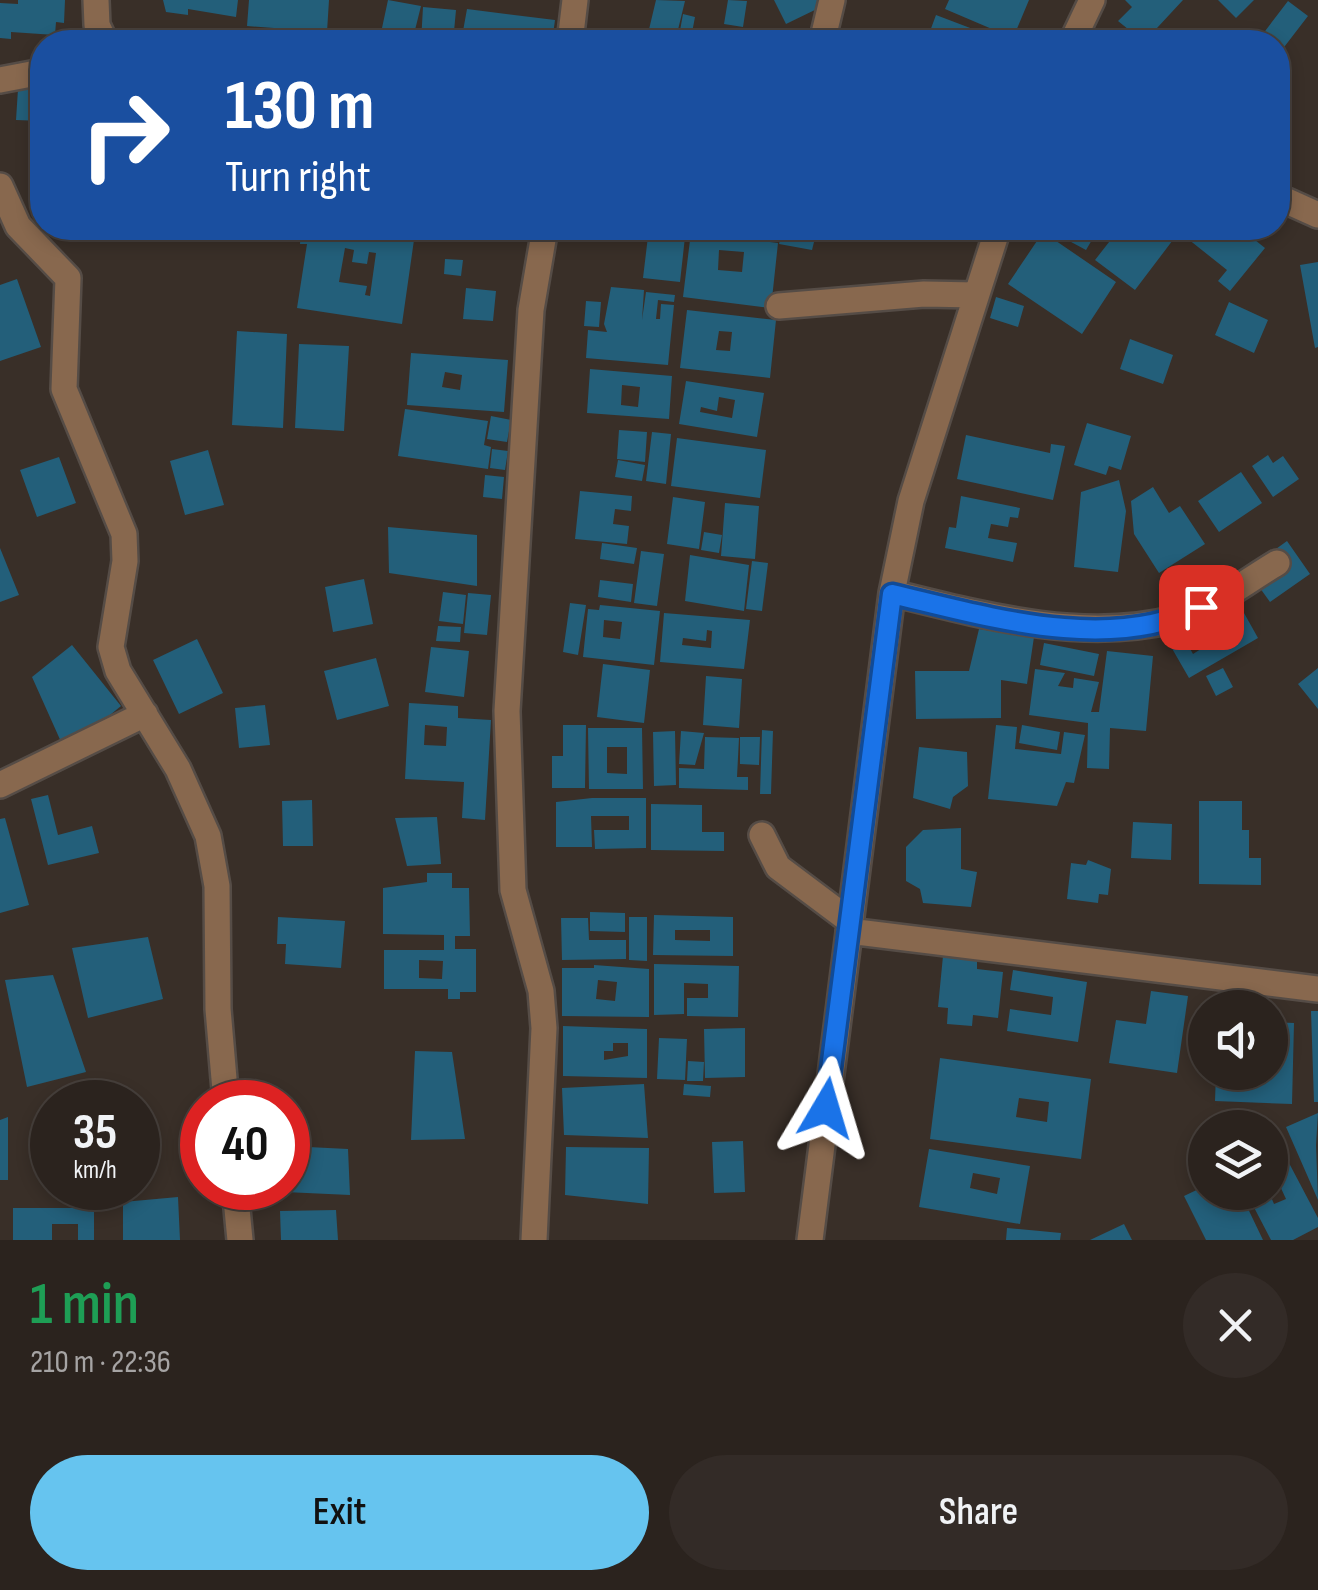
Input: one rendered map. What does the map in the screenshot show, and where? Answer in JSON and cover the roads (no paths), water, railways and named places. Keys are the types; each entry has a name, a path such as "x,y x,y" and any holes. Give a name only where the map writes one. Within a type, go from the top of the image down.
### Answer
{"street":[{"path":"96,0 99,30"},
{"path":"825,30 832,0"},
{"path":"1078,30 1092,0"},
{"path":"573,30 579,4"},
{"path":"0,80 30,74"},
{"path":"0,186 18,226 30,238"},
{"path":"1297,205 1318,189"},
{"path":"31,240 68,278 64,389 124,534 125,561 111,647 118,671 178,769 208,836 217,886 218,1009 224,1080"},
{"path":"534,1240 544,1028 542,991 513,890 507,710 532,310 543,240"},
{"path":"810,1240 892,594 911,500 994,240"},
{"path":"778,306 924,294 976,295"},
{"path":"892,594 974,614 1087,628 1132,627 1178,618 1276,563"},
{"path":"0,785 144,714"},
{"path":"762,834 778,867 850,926 1318,989"},
{"path":"237,1210 240,1240"}]}
